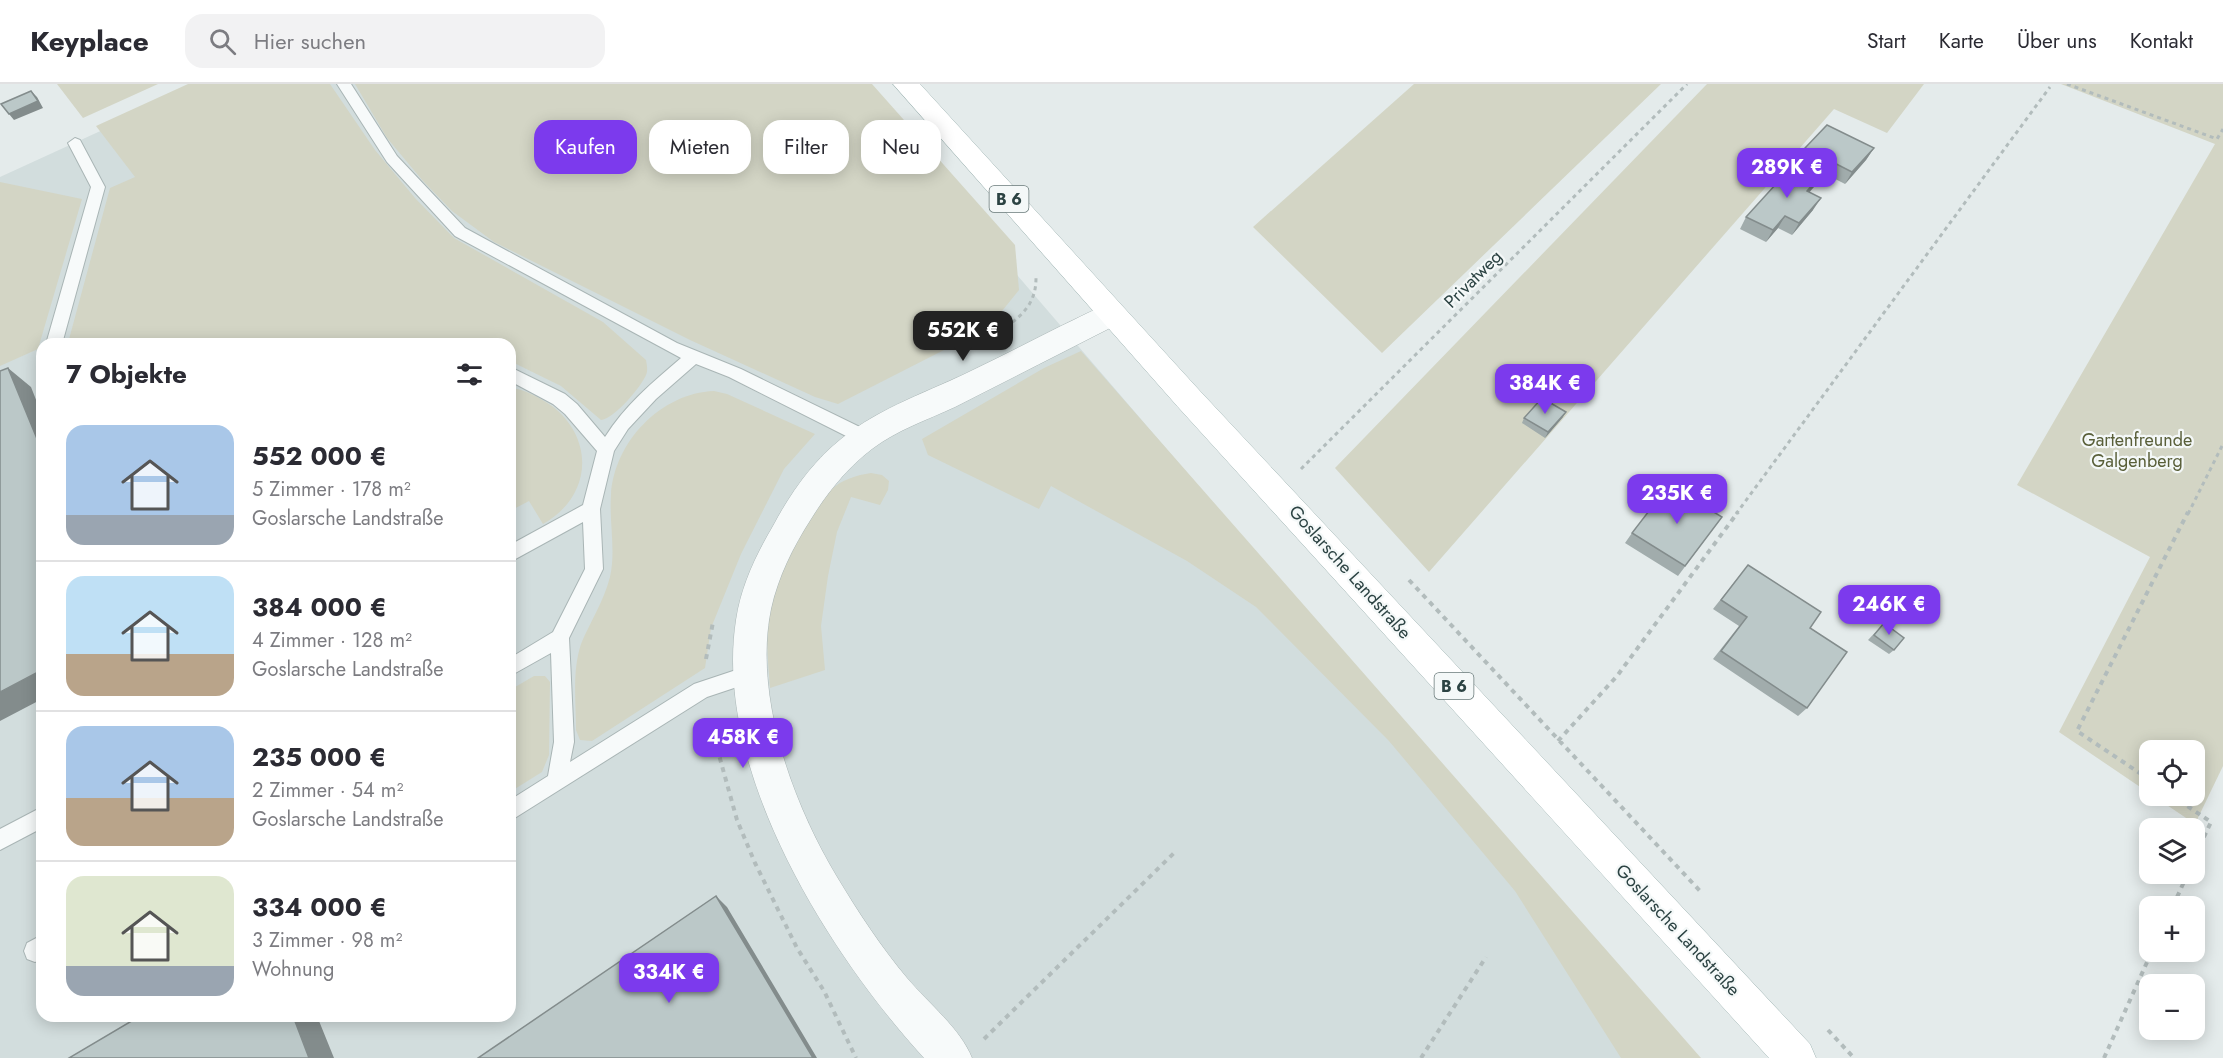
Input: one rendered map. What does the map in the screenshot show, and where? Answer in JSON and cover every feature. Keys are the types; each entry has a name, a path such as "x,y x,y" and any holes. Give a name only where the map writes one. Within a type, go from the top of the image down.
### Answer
{"main road":[{"name":"Goslarsche Landstraße","path":"906,84 1112,314 1796,1058"}],"street":[{"path":"966,1050 914,1017 872,966 826,895 803,853 771,768 759,724 751,674 753,621 757,598 773,556 801,506 829,469 864,437 1112,314"}],"lane":[{"path":"344,84 392,159 460,232 670,347 735,373 864,437"},
{"path":"56,338 98,187 75,143"},
{"path":"558,781 564,742 560,638 594,569 591,508 606,450 622,424 650,394 694,357"},
{"path":"516,376 559,399 571,409 606,450"},
{"path":"516,551 591,508"},
{"path":"516,664 560,638"},
{"path":"516,807 701,690 751,674"},
{"path":"0,840 36,820"}],"path":[{"name":"Privatweg","path":"1273,488 1303,467 1687,84"},
{"path":"2067,84 2217,139 2223,129"},
{"path":"1528,766 1559,740 1617,676 2050,87"},
{"path":"2139,773 2077,731 2223,444"},
{"path":"1295,459 1311,476"},
{"path":"1407,578 1703,894"},
{"path":"2187,806 2211,822 2205,835"},
{"path":"966,1050 1176,851"},
{"path":"1421,1058 1486,957"},
{"path":"2104,1058 2147,962"},
{"path":"1822,1024 1854,1058"}],"shaded area":[{"path":"203,84 853,84 884,120 861,120 861,174 930,174 1690,1058 0,1058 0,177"}],"green space":[{"path":"57,84 158,84 83,118"},
{"path":"188,84 330,84 375,150 415,198 454,238 603,322 646,360 646,375 620,408 601,420 561,386 516,364 516,338 69,338 110,188 135,177 96,126"},
{"path":"355,84 872,84 904,120 861,120 861,174 941,174 941,162 1015,245 1019,290 998,316 995,324 838,404 815,397 690,340 494,242 452,211 387,138"},
{"path":"1414,84 1661,84 1382,353 1253,227"},
{"path":"1707,84 1924,84 1887,133 1834,109 1429,572 1335,468"},
{"name":"Gartenfreunde Galgenberg","path":"2061,84 2223,84 2223,766 2205,803 2205,740 2139,740 2139,786 2059,732 2150,557 2017,485 2215,144"},
{"path":"0,182 82,199 41,338 36,338 36,350 0,366"},
{"path":"1081,351 1701,1058 1621,1058 1515,891 1389,741 1256,607 1187,561 1051,486 1039,509 928,455 922,439 1044,368"},
{"path":"516,389 527,392 552,406 566,420 576,435 581,451 582,468 579,484 571,499 559,513 543,524 529,501 516,508"},
{"path":"714,391 727,394 815,434 784,469 741,554 711,628 705,668 592,741 580,740 576,730 576,665 581,644 601,603 612,567 611,495 614,475 631,439 659,411 694,394"},
{"path":"871,473 882,475 889,481 888,490 880,505 851,497 837,532 821,626 825,670 770,688 768,622 776,587 788,558 803,528 830,491 849,479"},
{"path":"534,676 545,676 550,682 549,755 542,772 516,788 516,686"},
{"name":"Gartenfreunde Galgenberg","path":"2168,806 2204,806 2198,818 2186,818"}],"building":[{"path":"31,91 38,101 9,114 1,104"},
{"path":"1827,125 1874,148 1852,172 1805,148"},
{"path":"1795,163 1821,175 1807,191 1821,198 1799,223 1785,216 1773,230 1746,217"},
{"path":"8,368 36,436 36,673 0,692 0,371"},
{"path":"1542,398 1566,412 1548,432 1524,418"},
{"path":"1669,485 1722,517 1685,566 1632,533"},
{"path":"1748,565 1821,612 1810,628 1847,652 1807,708 1721,651 1747,617 1721,600"},
{"path":"1884,623 1904,638 1894,650 1874,635"},
{"path":"716,896 813,1058 478,1058"},
{"path":"130,1022 295,1022 309,1058 69,1058"}]}
